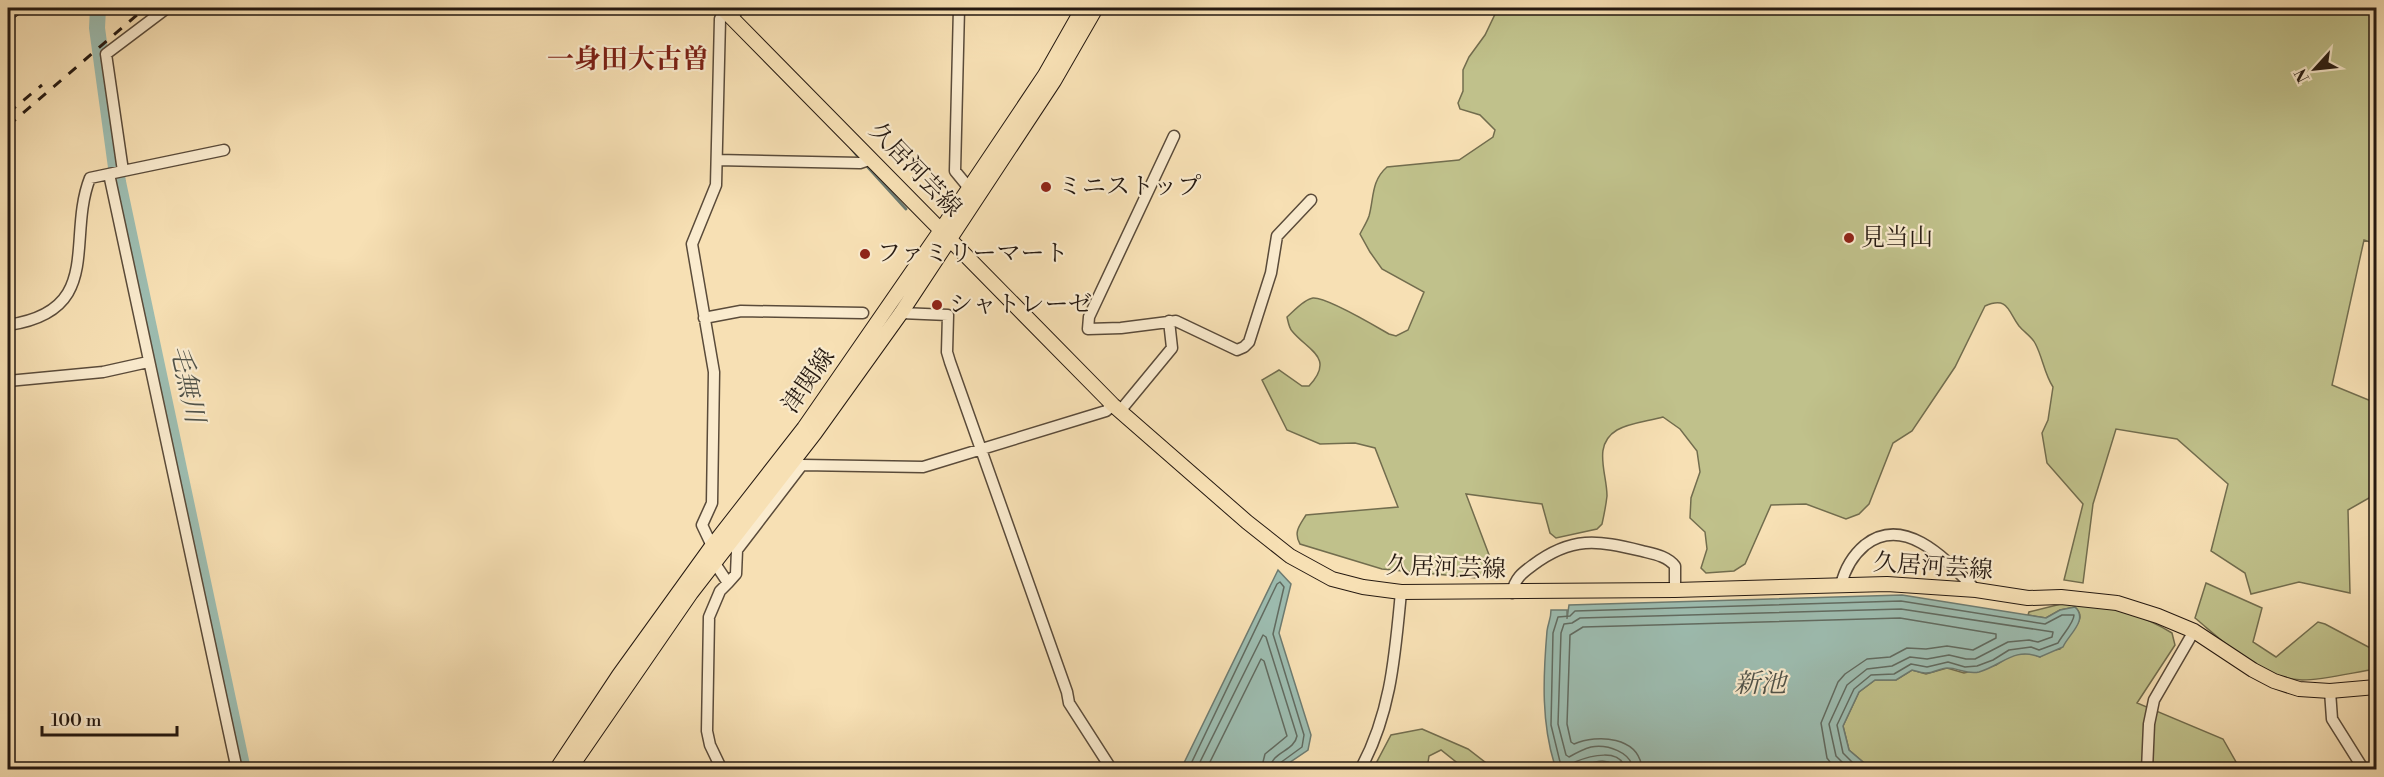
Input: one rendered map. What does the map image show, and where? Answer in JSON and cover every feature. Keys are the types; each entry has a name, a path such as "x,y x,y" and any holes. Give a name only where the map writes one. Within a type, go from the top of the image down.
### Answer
{"main road":[{"path":"8,13 15,8"},
{"name":"津関線","path":"570,770 714,562 815,433 901,313 969,188 1045,75 1083,8"},
{"name":"津関線","path":"556,770 619,675 712,546 804,428 946,234 1054,81 1096,8"},
{"name":"久居河芸線","path":"727,13 866,161 946,234 1116,408 1247,522 1290,556 1332,579 1363,587 1401,592 1512,593 1916,585 1976,590 2028,598 2061,597 2117,603 2136,608 2194,631 2253,670 2274,681 2299,689 2330,691 2376,687"}],"street":[{"path":"168,8 106,54 116,172 148,362 237,770"},
{"path":"959,8 955,171 969,188"},
{"path":"727,13 716,185 692,244 714,372 712,503 702,525 712,546 714,562 728,583"},
{"path":"1174,136 1089,317 1086,329 1121,328 1176,321 1237,350 1244,348 1249,342 1264,298 1277,236 1311,200"},
{"path":"8,325 34,319 65,296 78,269 87,184 90,178 224,150"},
{"path":"717,160 866,161"},
{"path":"704,318 741,311 863,313"},
{"path":"901,313 948,315 947,352 1069,703 1112,770"},
{"path":"722,770 710,745 707,731 709,617 720,591 736,574 737,550 802,465 922,467 1116,408 1172,348 1169,321"},
{"path":"8,381 103,372 148,362"},
{"path":"1841,585 1849,562 1863,547 1872,541 1894,535 1914,539 1924,544 1976,590"},
{"path":"1512,593 1518,576 1551,553 1566,546 1588,541 1634,549 1667,558 1675,566 1675,590"},
{"path":"1360,770 1377,733 1390,689 1401,592"},
{"path":"2147,770 2154,700 2194,631"},
{"path":"2330,691 2332,719 2364,770"}],"green space":[{"path":"1498,8 2376,8 2376,244 2364,240 2332,385 2376,403 2376,494 2348,510 2350,593 2299,582 2251,594 2245,573 2211,551 2228,484 2177,439 2116,429 2093,504 2083,583 2064,580 2083,504 2047,463 2042,433 2048,420 2053,387 2038,349 2006,307 1998,303 1985,306 1955,367 1912,431 1893,443 1869,504 1859,514 1846,519 1806,504 1771,505 1745,564 1734,571 1706,573 1701,568 1707,549 1705,532 1690,518 1691,498 1700,472 1697,451 1680,429 1663,417 1633,424 1609,436 1603,451 1607,496 1602,524 1597,529 1556,538 1550,533 1542,504 1466,494 1494,568 1477,578 1382,569 1300,544 1297,532 1306,515 1398,507 1375,448 1355,443 1320,444 1287,430 1262,380 1279,370 1302,386 1309,386 1317,376 1320,368 1316,355 1291,330 1287,317 1310,299 1329,302 1389,334 1396,336 1408,330 1424,292 1382,269 1360,234 1369,216 1378,178 1387,167 1459,160 1493,137 1495,130 1480,115 1460,109 1458,103 1463,91 1463,70 1469,57 1485,35"},
{"path":"2206,583 2262,608 2253,642 2276,657 2318,622 2376,651 2376,669 2302,680 2287,678 2258,666 2244,658 2195,618"},
{"path":"2079,602 2127,612 2172,633 2175,645 2137,703 2223,739 2240,769 1867,769 1863,762 1849,750 1843,726 1859,692 1875,680 1896,680 1912,670 1926,674 1947,668 1964,673 1996,665 2011,655 2030,653 2040,657 2049,651 2060,649 2080,619 2080,615 2075,607 2060,610 2046,618 2028,615 2029,612"},
{"path":"1422,729 1468,749 1494,769 1465,769 1441,750 1429,756 1427,769 1373,769 1391,735"}],"water":[{"path":"1278,570 1291,584 1279,633 1311,735 1308,750 1280,769 1181,769"},
{"name":"新池","path":"1902,595 2046,618 2060,610 2075,607 2080,617 2063,647 2040,657 2022,654 1975,673 1947,668 1928,673 1912,670 1896,680 1875,680 1859,692 1843,726 1849,750 1863,762 1867,769 1622,770 1602,761 1571,770 1556,769 1548,735 1544,701 1547,631 1551,610 1567,610 1567,619 1569,605"}],"waterway":[{"name":"毛無川","path":"98,8 97,28 118,182 243,770"},
{"path":"851,148 860,159"},
{"path":"865,164 906,209"}],"railway":[{"path":"8,126 145,8"},
{"path":"8,113 42,85"}],"place":[{"name":"ミニストップ","path":"1046,187"},
{"name":"見当山","path":"1849,238"},
{"name":"ファミリーマート","path":"865,254"},
{"name":"シャトレーゼ","path":"937,305"}],"district":[{"name":"一身田大古曽","path":"628,60"}]}
